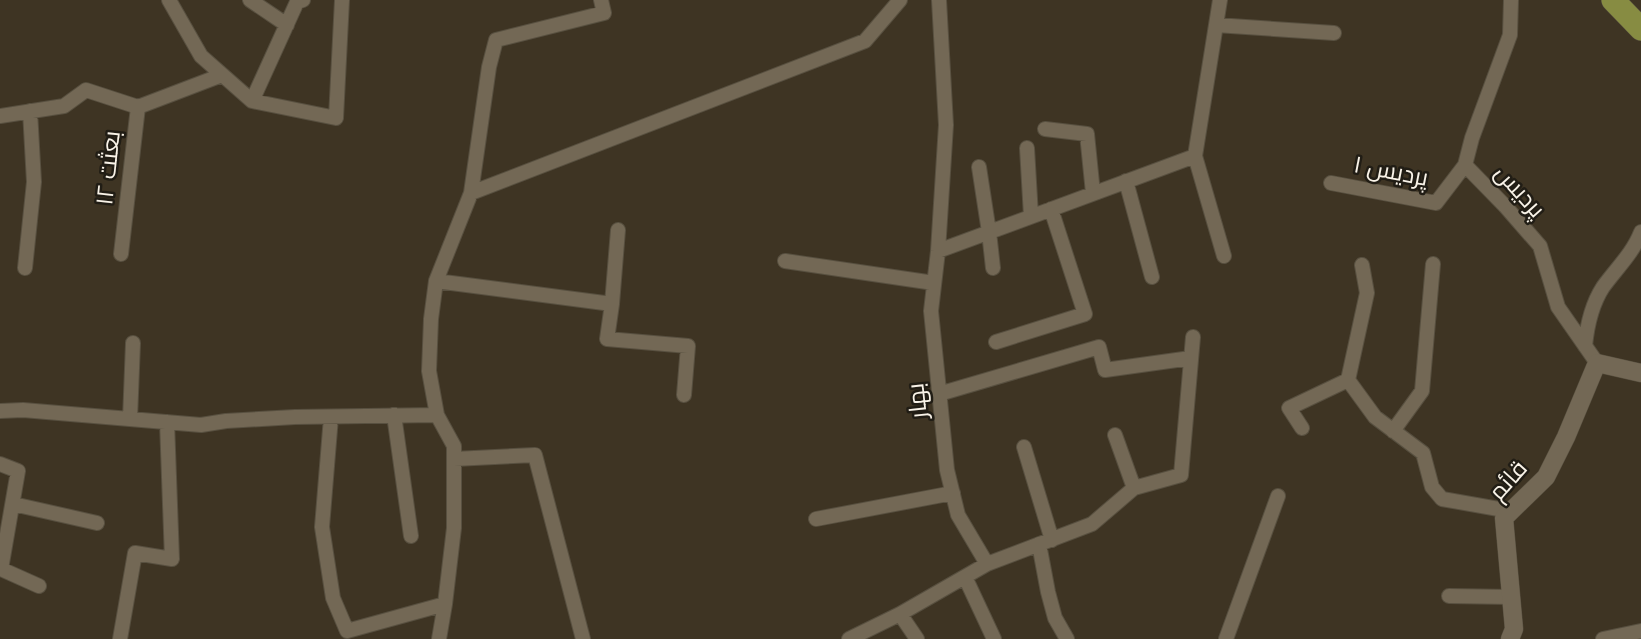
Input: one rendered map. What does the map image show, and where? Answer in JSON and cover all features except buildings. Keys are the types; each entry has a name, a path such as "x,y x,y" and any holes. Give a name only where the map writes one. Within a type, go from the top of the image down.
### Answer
{"highway":[{"path":"1613,0 1641,29"}],"street":[{"path":"169,0 201,55 252,101 336,118 342,0"},
{"path":"250,0 287,25"},
{"path":"252,101 297,2 303,0"},
{"path":"439,639 446,604 454,528 454,446 437,415 429,371 430,319 436,281 471,193 489,66 496,40 604,13 601,0"},
{"path":"471,193 865,41 900,0"},
{"name":"بهار","path":"939,0 946,125 938,251 931,312 947,470 958,515 987,564"},
{"path":"1220,0 1195,156 1224,256"},
{"name":"پرديس","path":"1511,0 1510,35 1472,138 1465,165 1539,246 1558,307 1597,363"},
{"path":"1216,25 1334,33"},
{"path":"138,107 222,75"},
{"name":"بعثت ۱۲","path":"0,117 64,106 86,90 138,107 121,254"},
{"path":"25,268 34,182 30,111"},
{"path":"1045,128 1087,134 1093,193"},
{"path":"1027,149 1031,216"},
{"path":"938,251 1195,156"},
{"name":"پرديس ۱","path":"1331,183 1436,203 1465,165"},
{"path":"979,167 993,268"},
{"path":"1126,181 1152,277"},
{"path":"996,342 1084,314 1051,209"},
{"path":"618,230 607,339 688,346 684,395"},
{"path":"1585,346 1590,317 1602,289 1621,266 1641,232"},
{"path":"785,261 934,282"},
{"path":"1394,431 1422,391 1433,264"},
{"path":"1362,265 1367,293 1348,380 1375,417 1423,453 1432,487 1443,499 1510,511"},
{"path":"436,281 612,304"},
{"path":"849,639 900,614 987,564 1092,524 1134,488 1181,475 1193,337"},
{"path":"130,419 133,344"},
{"path":"939,394 1099,347 1105,370 1191,358"},
{"path":"1597,363 1641,373"},
{"name":"قائم","path":"1510,639 1514,629 1504,518 1546,477 1597,363"},
{"path":"1302,428 1289,408 1348,380"},
{"path":"0,411 23,410 201,425 295,417 437,415"},
{"path":"394,415 411,536"},
{"path":"331,418 322,527 332,598 347,631 446,604"},
{"path":"120,639 135,553 172,559 167,422"},
{"path":"1115,435 1134,488"},
{"path":"1024,447 1045,542 1048,592 1055,618 1067,639"},
{"path":"454,459 535,454 583,639"},
{"path":"0,464 19,471 1,569 39,586"},
{"path":"816,519 953,493"},
{"path":"1226,639 1278,496"},
{"path":"13,504 97,523"},
{"path":"965,577 994,639"},
{"path":"1449,596 1511,597"},
{"path":"900,614 917,639"},
{"path":"1603,639 1641,631"}]}
